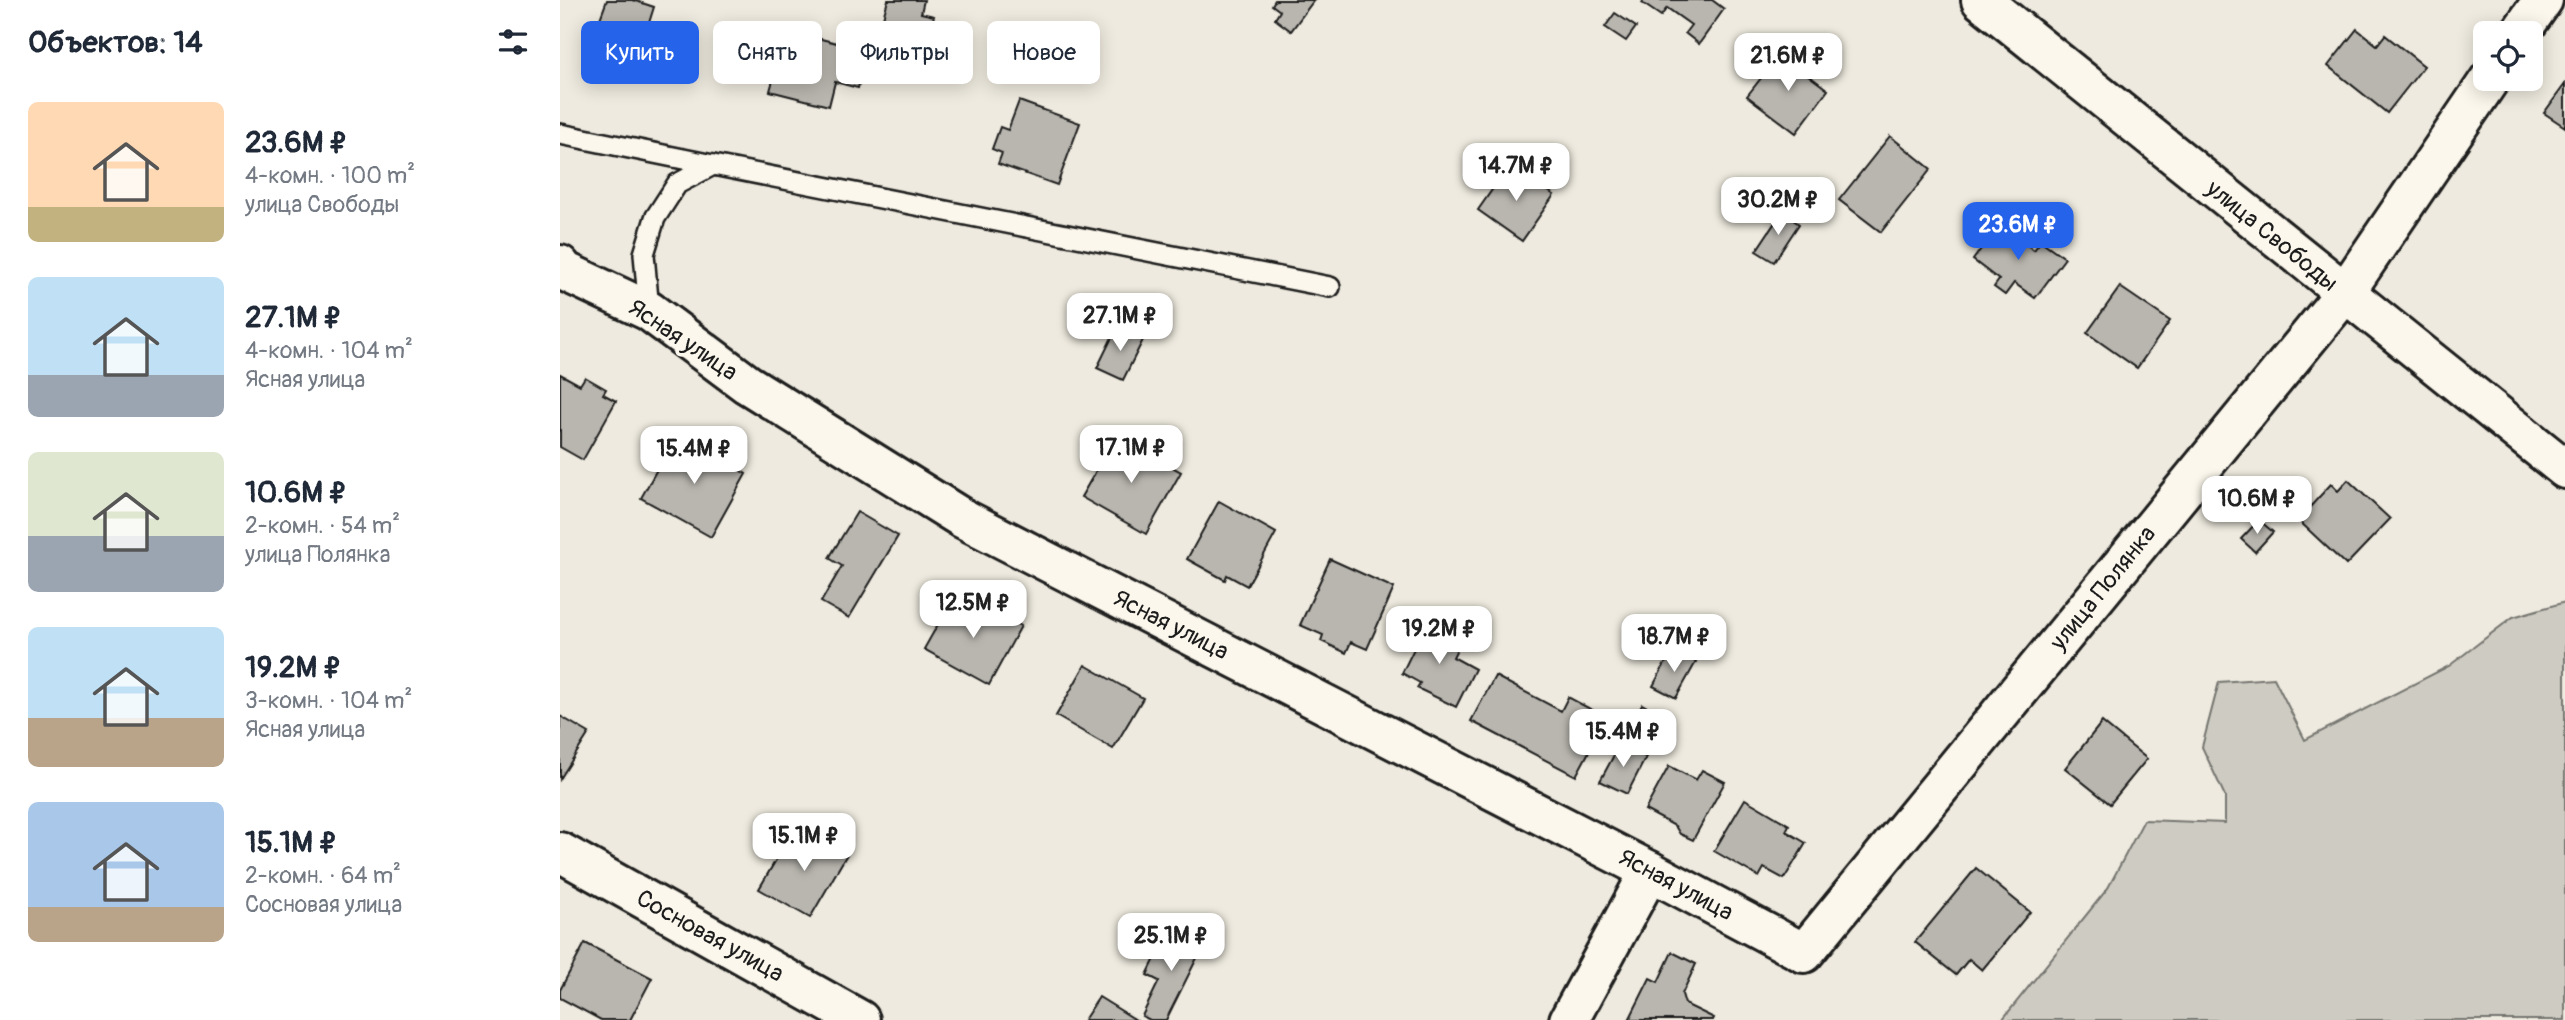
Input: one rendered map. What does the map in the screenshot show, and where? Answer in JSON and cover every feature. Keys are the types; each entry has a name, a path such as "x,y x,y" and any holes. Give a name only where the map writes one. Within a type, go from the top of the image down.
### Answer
{"street":[{"name":"улица Свободы","path":"1981,0 2565,469"},
{"path":"2528,21 2543,0"},
{"name":"улица Полянка","path":"1804,953 2344,294 2482,91"},
{"name":"Ясная улица","path":"560,265 565,271 649,311 747,384 962,518 1650,870 1804,953"},
{"name":"Сосновая улица","path":"560,852 860,1020"},
{"path":"1569,1020 1650,870"}],"lane":[{"path":"560,134 1330,287"},
{"path":"649,311 644,254 655,218 677,184 713,164"}],"shaded area":[{"path":"2565,602 2565,1020 2002,1020 2108,888 2144,820 2225,823 2225,796 2202,747 2219,682 2274,678 2305,740 2449,666 2513,617"}],"building":[{"path":"607,0 633,0 654,7 650,21 600,19"},
{"path":"888,0 924,0 921,13 934,16 933,21 882,21"},
{"path":"1275,0 1314,0 1291,31 1275,19 1280,11 1272,5"},
{"path":"1644,0 1712,0 1724,9 1699,44 1685,33 1691,25 1667,8 1661,16 1642,3"},
{"path":"1615,13 1636,27 1626,41 1605,27"},
{"path":"2357,29 2377,45 2385,35 2424,66 2387,113 2328,66"},
{"path":"822,39 836,43 836,82 829,106 770,91 772,84 822,84"},
{"path":"1780,54 1828,90 1796,133 1747,96"},
{"path":"843,84 859,84 858,88"},
{"path":"2565,84 2565,127 2544,113"},
{"path":"1019,101 1080,123 1057,185 998,164 1002,153 992,149 1000,127 1008,130"},
{"path":"1890,136 1931,169 1881,232 1839,200"},
{"path":"1510,164 1554,195 1522,241 1478,210"},
{"path":"1782,212 1799,224 1774,262 1756,251"},
{"path":"1999,224 2034,250 2041,241 2065,258 2035,298 2014,283 2005,295 1994,287 1999,280 1973,260"},
{"path":"2120,287 2170,321 2137,368 2087,333"},
{"path":"1118,325 1144,338 1123,380 1097,368"},
{"path":"560,374 580,385 585,377 606,389 603,394 616,401 583,460 560,447"},
{"path":"676,435 746,474 711,537 641,498"},
{"path":"1116,436 1181,472 1146,534 1081,497"},
{"path":"2348,480 2390,519 2346,565 2298,520 2331,484 2338,491"},
{"path":"1219,501 1276,533 1247,586 1227,575 1225,580 1187,559"},
{"path":"857,512 898,536 849,618 821,602 842,566 829,558"},
{"path":"2259,520 2273,532 2255,552 2241,539"},
{"path":"1330,559 1394,588 1367,649 1351,642 1346,653 1321,641 1323,635 1300,625"},
{"path":"974,601 1021,626 989,685 924,649 950,603 968,612"},
{"path":"1426,624 1461,641 1453,657 1475,669 1456,707 1417,688 1420,683 1402,673"},
{"path":"1673,649 1696,662 1676,698 1653,686"},
{"path":"1085,665 1143,698 1113,749 1056,716"},
{"path":"1495,676 1561,711 1568,697 1607,718 1576,776 1471,721"},
{"path":"1642,704 1672,721 1663,737 1669,741 1663,753 1626,733"},
{"path":"560,716 589,733 560,779"},
{"path":"2102,722 2147,759 2110,804 2065,768"},
{"path":"1620,744 1646,757 1627,794 1600,781"},
{"path":"1669,766 1696,780 1702,770 1725,782 1693,840 1680,834 1675,826 1645,810"},
{"path":"1745,799 1789,825 1786,831 1806,843 1784,879 1764,868 1759,877 1714,851"},
{"path":"823,833 850,849 810,918 759,889 791,834 814,848"},
{"path":"1976,868 2030,912 1982,970 1969,959 1956,975 1915,942"},
{"path":"1170,928 1204,944 1166,1020 1150,1020 1142,1016 1159,981 1147,975"},
{"path":"585,943 652,978 630,1020 601,1020 560,998 560,990"},
{"path":"1672,952 1696,964 1682,994 1685,1004 1714,1018 1713,1020 1629,1020 1650,978 1658,982"},
{"path":"1099,997 1136,1020 1084,1020"}]}
